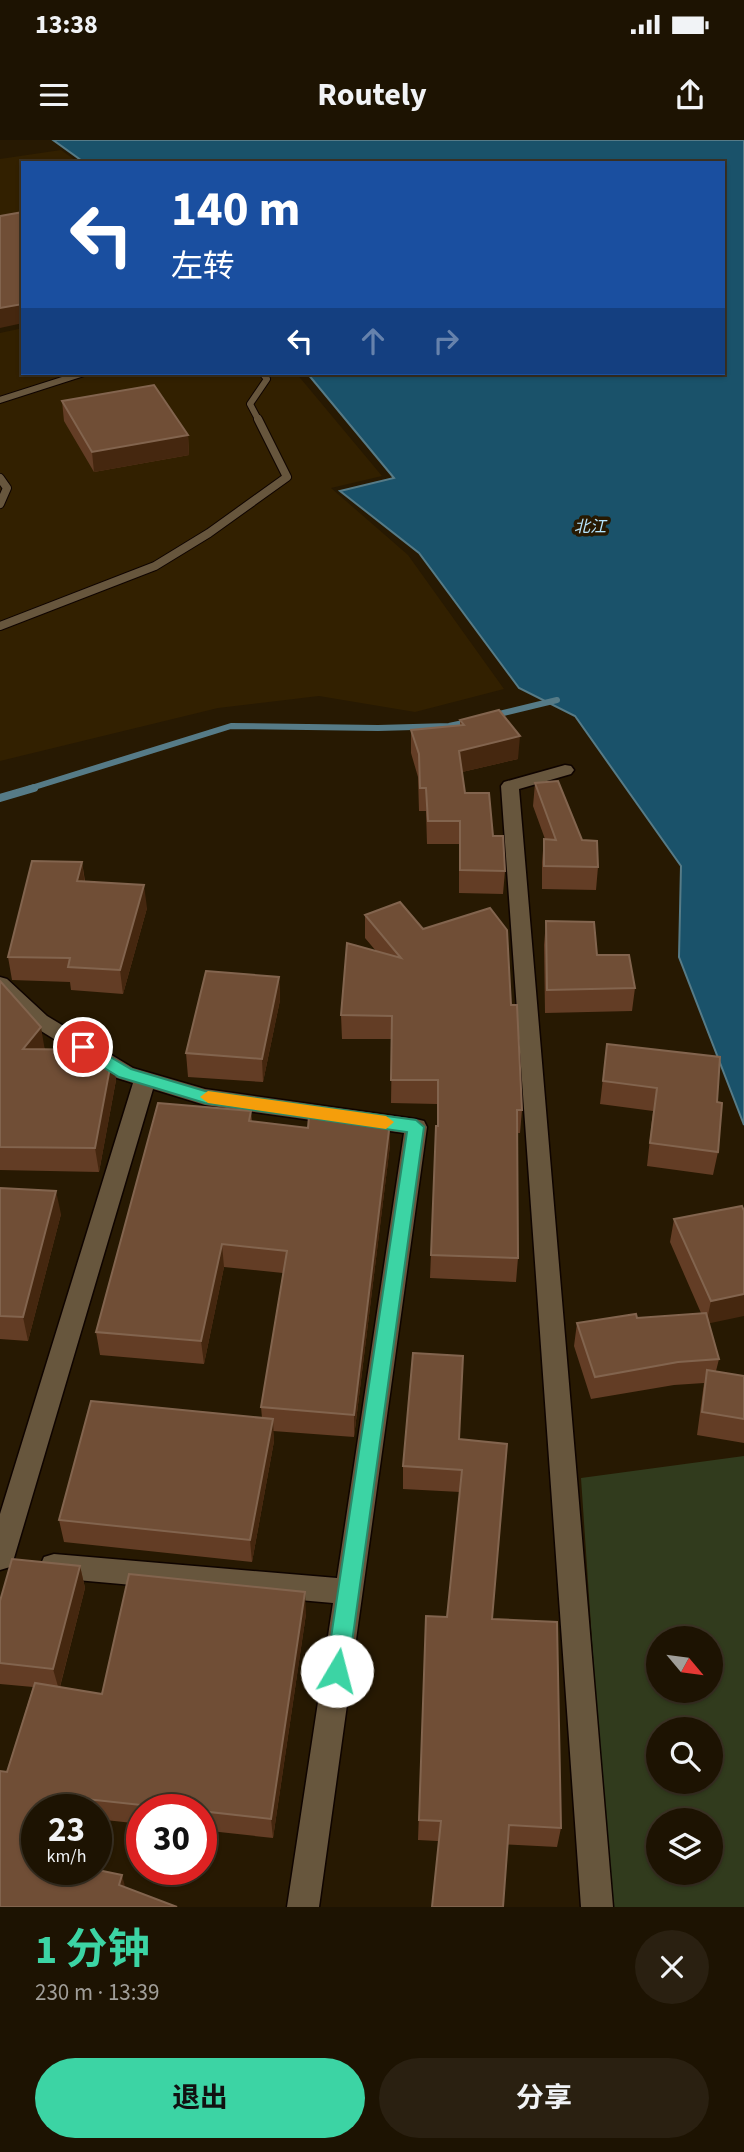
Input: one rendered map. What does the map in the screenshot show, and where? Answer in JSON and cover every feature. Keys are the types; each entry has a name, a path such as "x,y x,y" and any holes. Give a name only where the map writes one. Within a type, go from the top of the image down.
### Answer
{"street":[{"path":"565,769 510,786 597,1907"},
{"path":"0,985 40,1021 125,1073 205,1097 416,1127 303,1907"},
{"path":"145,1079 0,1560 349,1592"}],"lane":[{"path":"0,400 78,375"},
{"path":"0,626 155,566 209,533 288,477 250,404 267,379 264,375"},
{"path":"0,478 7,488 0,504"}],"shaded area":[{"path":"61,150 76,161 21,161 21,227 0,231 0,159"},
{"path":"21,328 21,375 298,375 382,476 331,488 408,555 504,689 415,712 319,696 218,708 0,761 0,333"}],"green space":[{"path":"744,1456 744,1907 610,1907 581,1478"}],"water":[{"name":"北江","path":"53,140 744,140 744,1125 679,957 681,866 575,716 519,688 419,553 340,491 394,478 309,375 725,375 725,161 82,161"}],"building":[{"path":"21,212 21,304 0,308 0,216"},
{"path":"154,385 188,435 92,452 62,401"},
{"path":"499,710 520,736 459,751 465,793 489,793 493,836 503,836 505,871 460,870 460,821 428,821 426,788 420,788 419,754 411,730 464,725 460,720"},
{"path":"558,781 582,840 597,841 598,867 544,866 544,839 556,840 535,783"},
{"path":"32,861 82,862 77,881 144,885 120,970 68,967 70,958 8,957"},
{"path":"400,902 423,929 490,908 507,930 511,1005 517,1005 522,1110 517,1110 518,1258 431,1255 438,1080 391,1080 392,1016 341,1015 347,943 401,958 365,915"},
{"path":"546,921 594,922 597,955 629,955 635,988 547,990"},
{"path":"206,971 279,977 262,1059 186,1053"},
{"path":"0,981 41,1027 23,1049 102,1050 112,1057 95,1148 0,1147"},
{"path":"607,1044 720,1057 717,1102 722,1103 718,1152 650,1143 657,1088 603,1081"},
{"path":"158,1103 251,1111 249,1121 308,1128 309,1116 390,1122 354,1415 261,1407 287,1251 222,1244 201,1341 96,1332"},
{"path":"0,1188 56,1191 23,1317 0,1316"},
{"path":"742,1206 744,1294 711,1301 674,1219"},
{"path":"706,1313 719,1359 678,1362 595,1377 577,1323 636,1314 637,1318"},
{"path":"413,1353 463,1356 459,1439 507,1444 492,1619 557,1622 561,1828 509,1825 503,1907 432,1907 441,1821 419,1820 426,1616 447,1617 462,1470 403,1466"},
{"path":"707,1370 744,1376 744,1419 702,1412"},
{"path":"91,1401 273,1419 250,1540 59,1520"},
{"path":"12,1559 80,1566 53,1669 0,1663 0,1601"},
{"path":"129,1574 305,1592 271,1819 217,1813 217,1794 126,1794 126,1803 112,1802 112,1794 21,1794 21,1885 112,1885 112,1873 122,1875 119,1885 177,1907 0,1907 0,1771 7,1772 35,1683 102,1694"}],"waterway":[{"path":"491,716 557,700"},
{"path":"28,789 231,726 378,728 449,726 468,722"},
{"path":"0,798 34,788"}],"slow traffic":[{"path":"208,1097 386,1122"}],"route":[{"path":"83,1047 125,1073 205,1097 416,1127 337,1671"}]}
